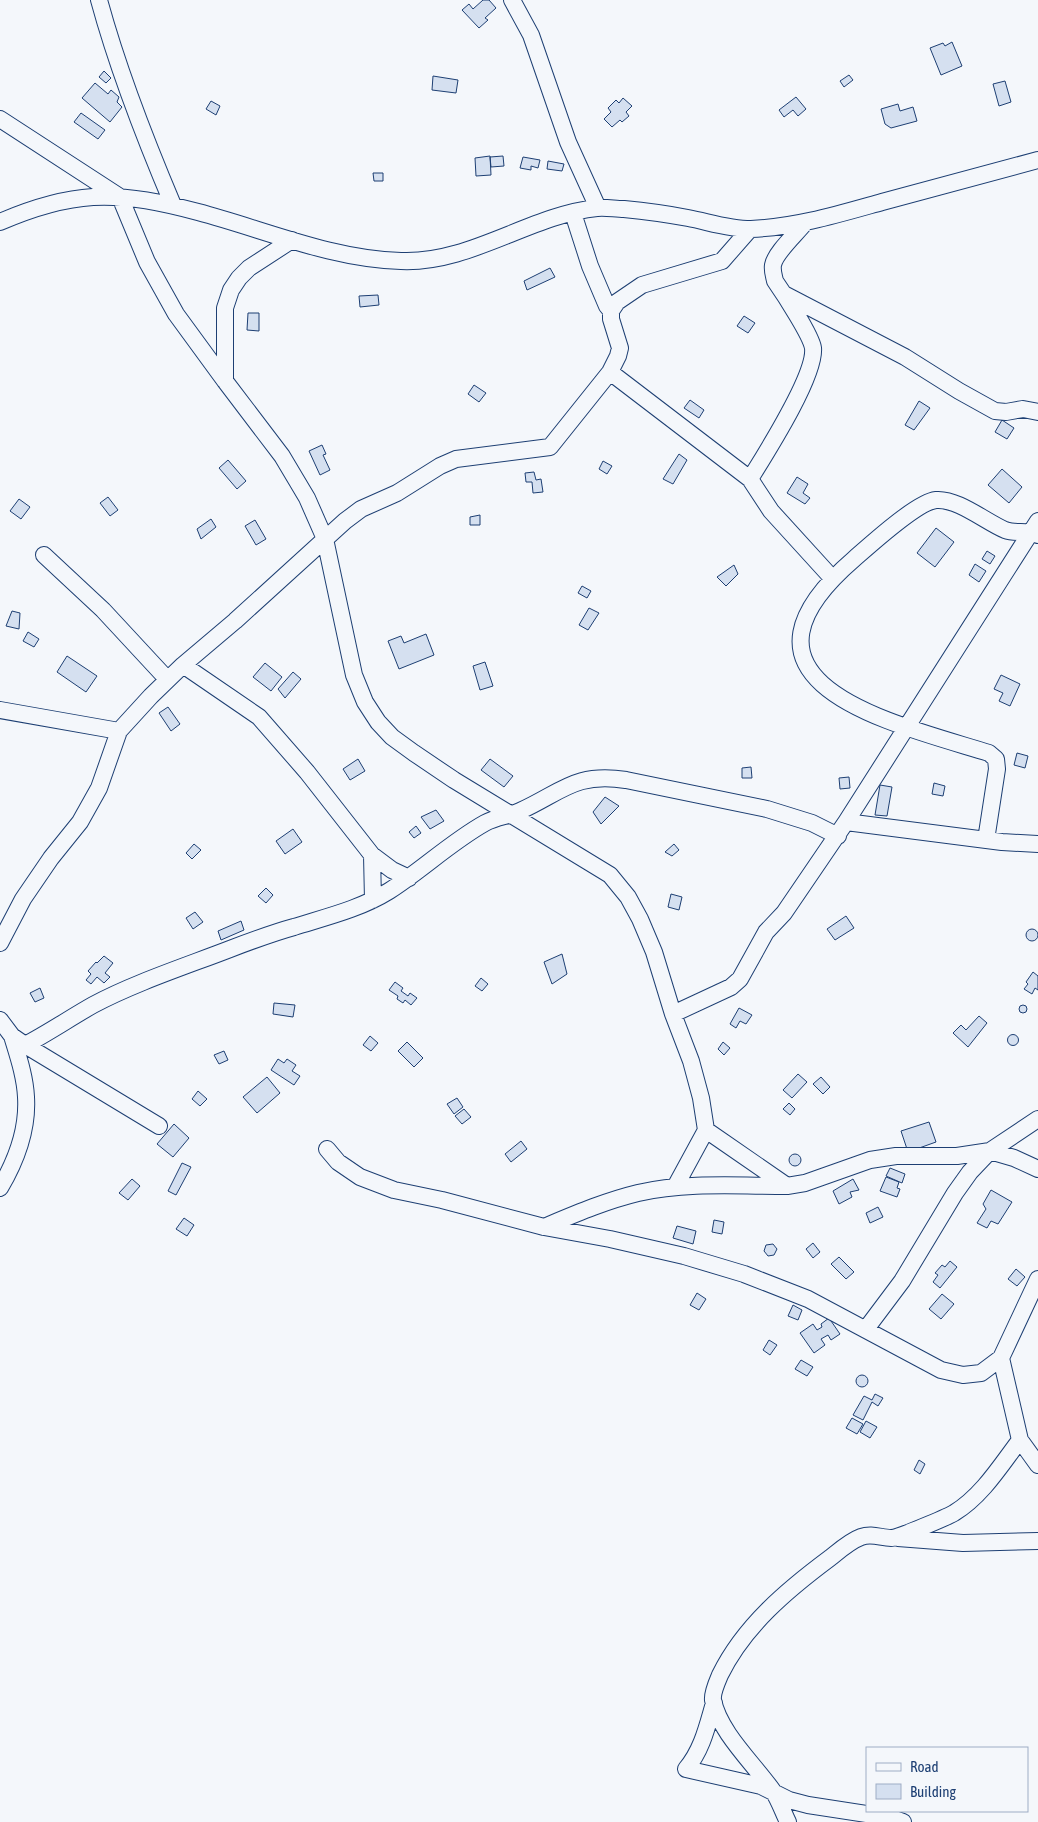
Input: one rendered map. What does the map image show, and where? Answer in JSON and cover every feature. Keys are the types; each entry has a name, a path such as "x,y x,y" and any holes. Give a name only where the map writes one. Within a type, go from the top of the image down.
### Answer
{"street":[{"path":"99,0 112,45 148,146 173,205"},
{"path":"512,0 531,35 568,142 598,208"},
{"path":"0,119 120,197 147,262 176,314 282,456 307,498 325,539 354,674 365,702 378,722 392,737 414,753 610,875 628,897 654,952 673,1014 691,1062 701,1098 706,1130 675,1187"},
{"path":"0,222 31,209 65,200 92,197 120,197 173,205 329,252 365,259 404,262 435,259 465,251 544,221 598,208 636,210 686,218 723,227 750,229 804,224 1038,160"},
{"path":"573,213 590,266 607,306 611,311"},
{"path":"750,479 792,406 812,363 813,347 776,281 773,264 804,224"},
{"path":"0,942 23,899 51,858 80,822 98,788 119,731 167,679 361,509 397,493 440,466 456,459 550,447 610,372 618,356 620,348 611,319 611,311 617,302 642,286 722,261 750,229"},
{"path":"225,381 225,308 231,290 238,278 249,268 292,240"},
{"path":"784,294 905,357 959,392 995,411 1006,412 1023,409 1038,412"},
{"path":"610,372 750,479 771,511 832,578"},
{"path":"986,840 997,769 996,759 989,753 906,727 850,704 836,696 808,670 802,656 800,631 807,614 832,578 888,529 933,500 943,499 954,503 1005,530 1018,533 1036,529"},
{"path":"673,1014 731,987 740,979 766,932 784,914 842,829 906,727 1036,529"},
{"path":"44,556 103,610 167,679"},
{"path":"183,665 245,706 269,727 372,855 392,870 409,878"},
{"path":"0,710 119,731"},
{"path":"19,1041 128,989 230,949 343,912 373,900 409,878 487,822 519,812 567,785 587,779 609,777 767,809 812,823 842,829 1038,844"},
{"path":"372,855 373,900"},
{"path":"0,1020 19,1041 159,1126"},
{"path":"0,1188 18,1152 24,1121 26,1097 19,1041"},
{"path":"866,1329 902,1281 955,1192 970,1172 990,1151 1038,1119"},
{"path":"706,1130 787,1186"},
{"path":"327,1149 338,1162 360,1176 394,1190 442,1200 544,1227 610,1239 684,1256 735,1272 808,1299 940,1370 963,1375 981,1373 1001,1358 1022,1318 1038,1279"},
{"path":"544,1227 594,1206 639,1193 675,1187 787,1186 805,1183 870,1160 896,1156 958,1156 990,1151 1014,1158 1038,1169"},
{"path":"1001,1358 1020,1440 1038,1466"},
{"path":"893,1538 953,1514 968,1503 980,1491 1020,1440"},
{"path":"788,1822 774,1793 734,1742 715,1710 713,1697 718,1680 742,1639 798,1581 851,1542 862,1537 872,1535 963,1542 1038,1541"},
{"path":"714,1703 696,1758 686,1769 742,1780 761,1786 789,1800 808,1805 892,1818 903,1822"}],"building":[{"path":"483,0 489,0 496,8 485,18 488,20 479,28 462,10 469,4 473,9"},
{"path":"952,42 962,66 941,75 930,48 943,43 945,46"},
{"path":"104,71 111,78 106,83 99,77"},
{"path":"849,75 853,80 844,87 840,81"},
{"path":"433,76 458,80 456,93 432,90"},
{"path":"1005,81 1011,102 999,106 993,84"},
{"path":"95,83 108,94 111,90 119,97 117,102 122,107 110,122 82,98"},
{"path":"796,97 806,109 798,116 793,110 784,117 779,110"},
{"path":"623,98 632,106 626,112 629,116 622,122 620,120 612,127 604,119 611,112 608,108 616,100 619,103"},
{"path":"211,101 220,106 216,115 206,109"},
{"path":"898,104 900,111 913,107 917,121 891,128 885,124 881,109"},
{"path":"81,113 105,130 98,139 74,122"},
{"path":"490,156 491,175 476,176 475,158"},
{"path":"503,156 504,166 491,167 490,157"},
{"path":"523,157 540,160 538,168 531,166 531,170 520,168"},
{"path":"548,161 564,164 562,171 547,169"},
{"path":"373,173 383,173 383,181 374,181"},
{"path":"550,268 555,277 527,290 524,281"},
{"path":"378,295 379,305 360,307 359,296"},
{"path":"248,313 259,313 259,331 247,330"},
{"path":"744,316 755,323 748,333 737,326"},
{"path":"474,385 486,393 479,402 468,394"},
{"path":"690,400 704,410 699,418 684,408"},
{"path":"919,401 930,408 914,430 905,425"},
{"path":"1002,420 1014,428 1007,439 995,432"},
{"path":"322,445 326,454 323,455 330,470 320,475 309,451"},
{"path":"679,454 687,460 673,484 663,479"},
{"path":"228,460 246,481 237,489 219,468"},
{"path":"603,461 612,466 607,474 599,469"},
{"path":"1002,469 1022,487 1009,503 988,485"},
{"path":"534,472 536,480 541,479 543,492 533,493 532,482 526,482 525,473"},
{"path":"797,477 808,484 803,493 810,498 805,504 787,493"},
{"path":"108,497 118,510 110,516 100,503"},
{"path":"19,499 30,507 21,519 10,511"},
{"path":"480,515 480,525 470,525 470,517"},
{"path":"211,519 216,527 201,539 197,529"},
{"path":"255,520 266,539 256,545 245,526"},
{"path":"936,528 954,542 935,567 917,553"},
{"path":"987,551 995,556 990,564 982,559"},
{"path":"975,564 986,571 979,582 969,575"},
{"path":"734,565 738,574 726,586 717,577"},
{"path":"582,586 591,591 587,598 578,593"},
{"path":"589,608 599,613 588,630 579,625"},
{"path":"12,611 20,613 19,629 6,626"},
{"path":"28,632 39,639 34,647 23,641"},
{"path":"426,634 434,655 399,669 388,641 401,636 404,643"},
{"path":"67,656 97,676 86,692 57,672"},
{"path":"485,662 493,686 480,690 473,666"},
{"path":"265,663 282,677 271,691 253,677"},
{"path":"293,672 301,679 285,698 278,689"},
{"path":"1001,675 1020,684 1010,706 999,701 1003,693 994,689"},
{"path":"168,707 180,724 171,731 159,713"},
{"path":"1017,753 1028,756 1025,768 1014,765"},
{"path":"358,759 365,771 350,780 343,769"},
{"path":"490,759 513,776 504,787 481,770"},
{"path":"751,767 752,778 742,778 742,768"},
{"path":"849,777 850,788 840,789 839,778"},
{"path":"934,783 945,786 943,796 932,794"},
{"path":"880,785 892,787 887,816 875,815"},
{"path":"605,797 619,806 601,824 593,812"},
{"path":"436,810 444,821 430,829 421,817"},
{"path":"416,826 421,833 414,838 409,832"},
{"path":"293,829 302,842 285,854 276,841"},
{"path":"194,844 201,850 192,859 186,853"},
{"path":"674,844 679,850 672,856 665,852"},
{"path":"266,888 273,895 266,903 258,896"},
{"path":"671,894 682,897 679,910 668,907"},
{"path":"195,912 203,922 193,929 186,918"},
{"path":"846,916 854,928 835,940 827,929"},
{"path":"241,921 244,930 221,940 218,931"},
{"path":"1032,929 1038,935 1032,941 1026,935"},
{"path":"562,954 567,974 552,984 544,962"},
{"path":"104,956 113,963 105,973 110,977 104,983 97,977 91,984 86,980 91,974 88,971"},
{"path":"1033,972 1038,976 1038,990 1035,988 1032,994 1024,989 1028,984 1026,982"},
{"path":"481,978 488,984 482,991 475,986"},
{"path":"395,982 403,988 401,991 408,996 410,993 417,998 411,1005 405,1000 403,1003 397,999 398,996 389,990"},
{"path":"40,988 44,998 35,1002 30,993"},
{"path":"274,1003 295,1005 293,1017 273,1014"},
{"path":"1023,1005 1027,1009 1023,1013 1019,1009"},
{"path":"739,1008 752,1015 746,1024 740,1021 736,1028 730,1024"},
{"path":"979,1016 987,1023 968,1047 953,1033 961,1025 966,1030"},
{"path":"1011,1035 1015,1035 1018,1040 1017,1044 1011,1045 1008,1042 1008,1038"},
{"path":"370,1036 378,1043 371,1051 363,1045"},
{"path":"407,1042 423,1058 414,1067 398,1051"},
{"path":"723,1042 730,1048 724,1055 718,1049"},
{"path":"224,1051 228,1060 219,1064 214,1055"},
{"path":"278,1059 284,1063 287,1059 296,1065 292,1071 300,1076 294,1085 271,1070"},
{"path":"798,1074 807,1082 792,1098 783,1090"},
{"path":"267,1077 280,1093 257,1113 243,1097"},
{"path":"821,1077 830,1087 823,1094 813,1084"},
{"path":"198,1091 207,1099 200,1106 192,1099"},
{"path":"457,1098 463,1107 454,1114 447,1104"},
{"path":"789,1103 795,1109 790,1115 783,1109"},
{"path":"464,1109 471,1117 462,1124 455,1116"},
{"path":"929,1122 936,1142 908,1152 901,1131"},
{"path":"174,1124 189,1138 173,1157 157,1144"},
{"path":"521,1141 527,1149 511,1162 505,1154"},
{"path":"793,1154 797,1154 801,1160 797,1166 793,1166 789,1162 789,1158"},
{"path":"182,1163 191,1167 176,1195 168,1191"},
{"path":"890,1168 905,1174 902,1183 886,1176"},
{"path":"886,1177 899,1182 897,1188 900,1189 897,1197 880,1191"},
{"path":"132,1179 140,1186 128,1200 119,1193"},
{"path":"853,1179 859,1190 850,1192 852,1197 839,1204 833,1191"},
{"path":"991,1190 1012,1202 998,1224 991,1221 987,1228 977,1223 986,1209 983,1204"},
{"path":"878,1207 883,1217 870,1223 866,1213"},
{"path":"184,1218 194,1225 187,1236 176,1229"},
{"path":"714,1220 724,1222 722,1234 712,1232"},
{"path":"677,1226 696,1231 693,1244 673,1238"},
{"path":"813,1243 820,1252 813,1258 806,1249"},
{"path":"773,1244 777,1249 774,1255 768,1256 764,1251 766,1245"},
{"path":"839,1257 854,1272 846,1279 831,1264"},
{"path":"950,1261 957,1267 940,1288 933,1282 938,1275 935,1273 942,1265 945,1267"},
{"path":"1016,1269 1025,1277 1017,1286 1008,1279"},
{"path":"697,1293 706,1299 699,1310 690,1305"},
{"path":"942,1294 954,1304 941,1319 929,1309"},
{"path":"793,1305 802,1310 798,1320 788,1316"},
{"path":"829,1318 840,1334 831,1340 828,1335 821,1339 825,1345 814,1353 800,1333 813,1324 817,1330"},
{"path":"769,1340 777,1345 770,1355 763,1350"},
{"path":"801,1360 813,1367 807,1376 795,1369"},
{"path":"860,1375 864,1375 868,1381 864,1387 860,1387 856,1383 856,1379"},
{"path":"875,1394 883,1398 878,1406 872,1402 863,1420 853,1415 864,1396 872,1400"},
{"path":"852,1418 863,1424 857,1434 846,1428"},
{"path":"866,1421 877,1427 870,1438 860,1432"},
{"path":"919,1460 925,1464 920,1474 914,1470"}]}
